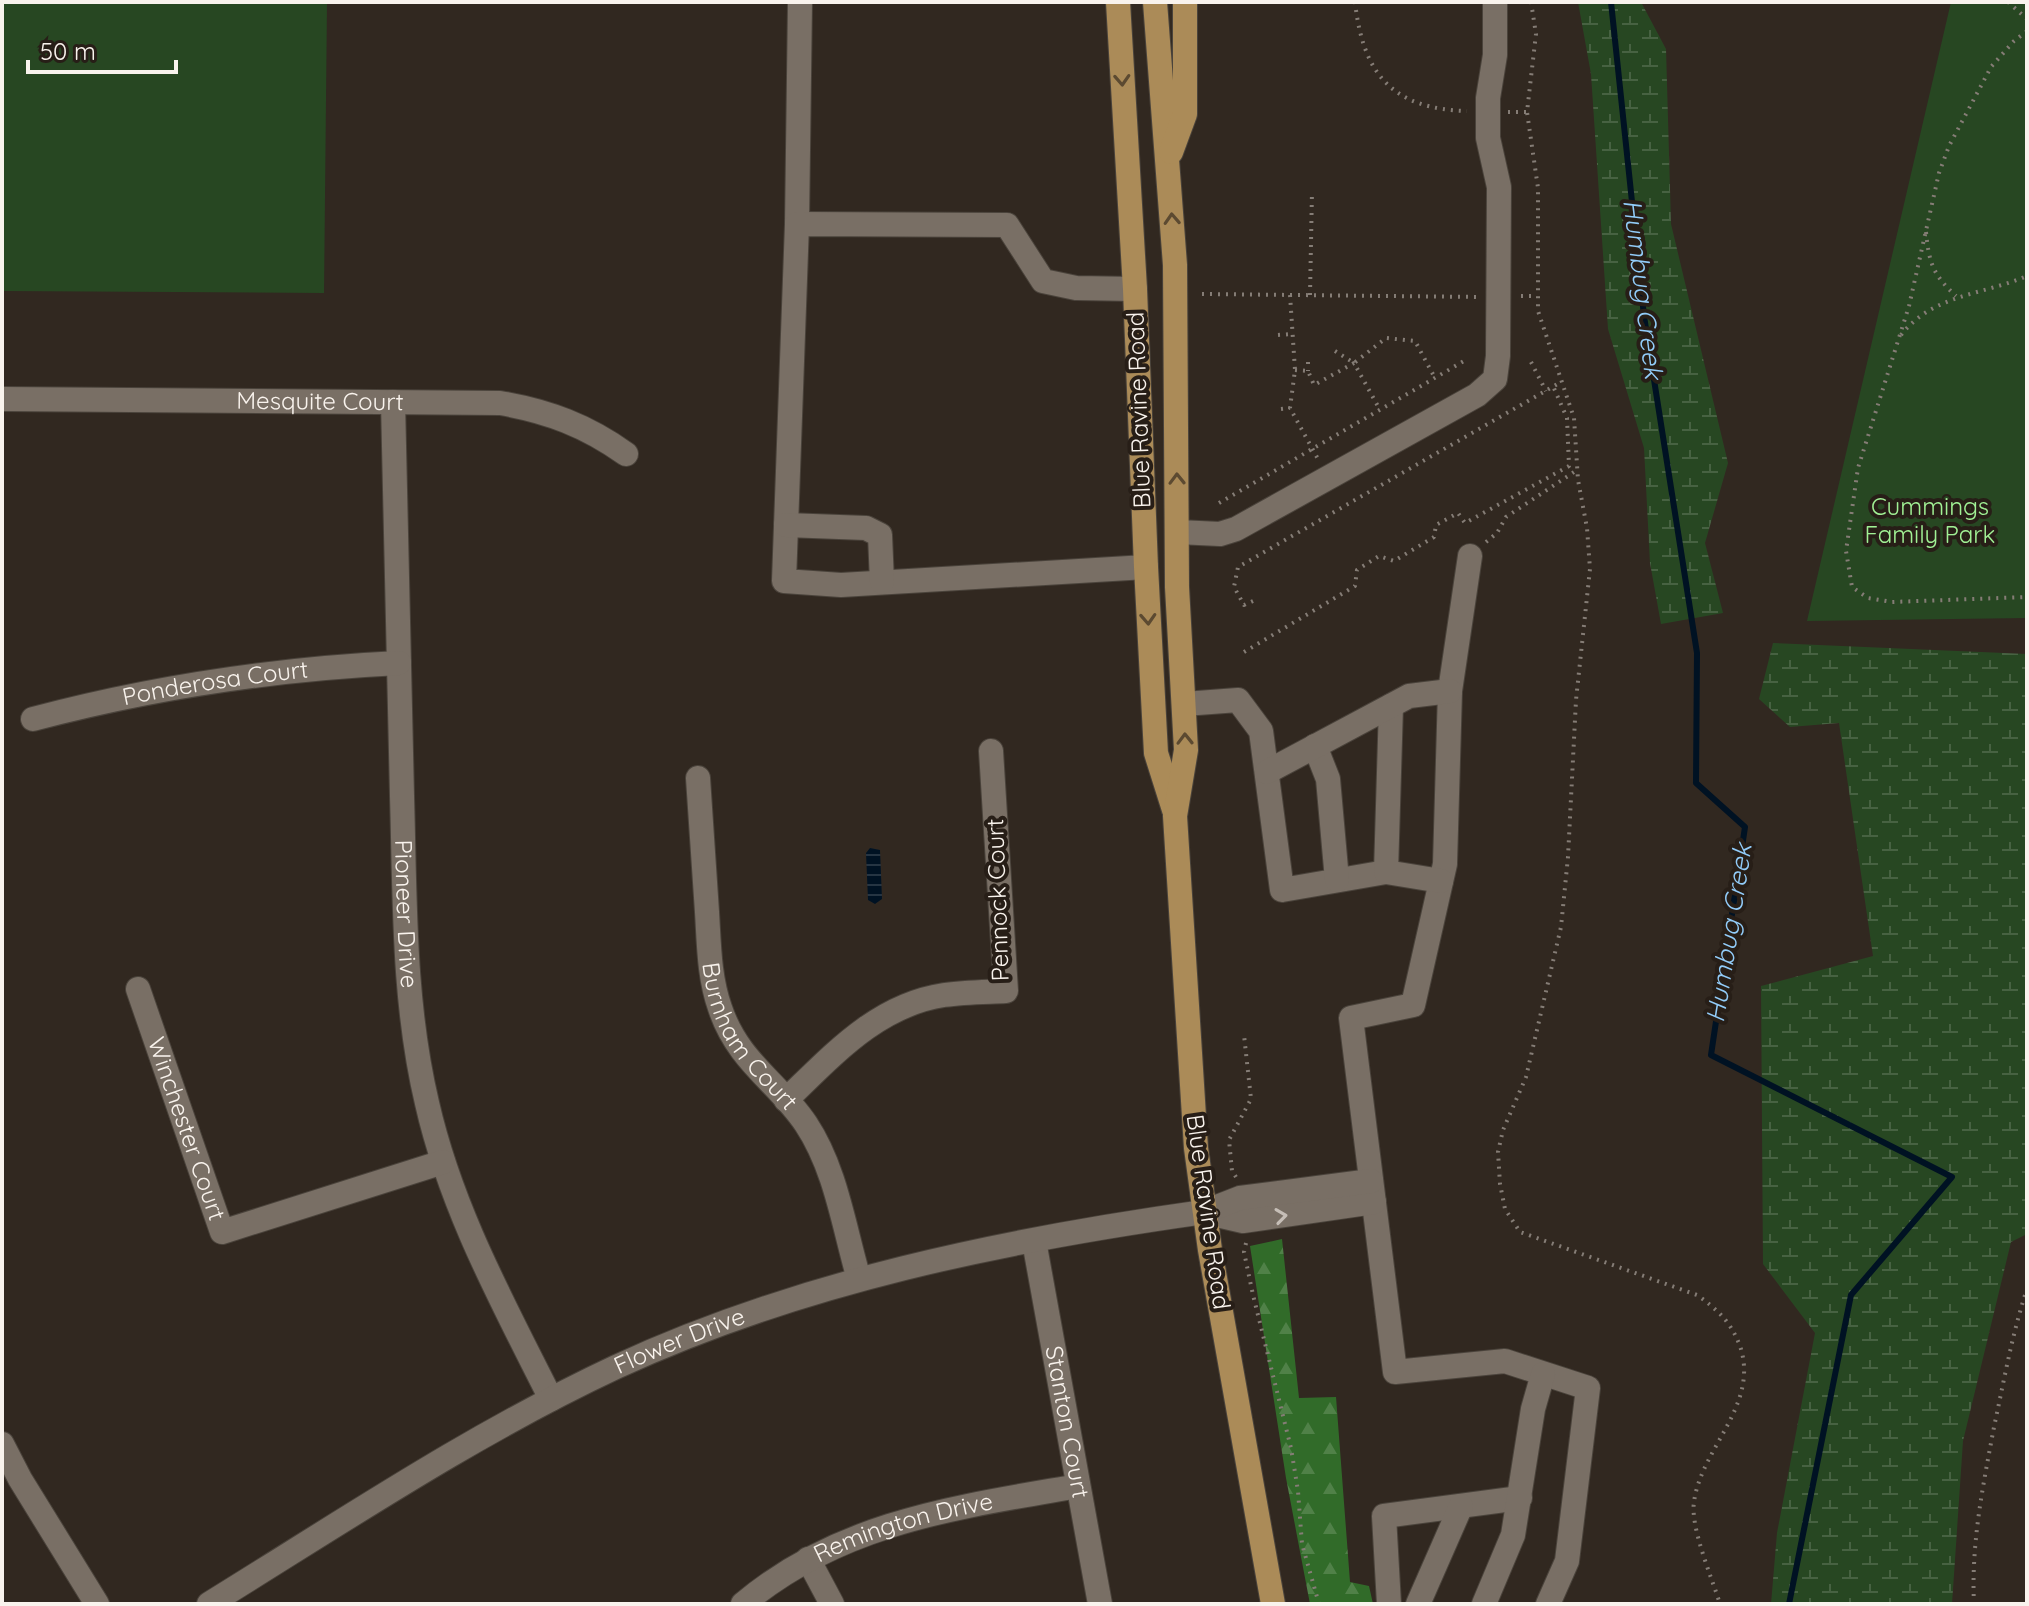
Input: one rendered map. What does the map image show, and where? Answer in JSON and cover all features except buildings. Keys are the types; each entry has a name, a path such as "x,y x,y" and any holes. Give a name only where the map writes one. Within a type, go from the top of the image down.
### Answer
{"main road":[{"name":"Blue Ravine Road","path":"1118,2 1135,289 1156,753 1175,816"},
{"name":"Blue Ravine Road","path":"1155,2 1175,265 1177,587 1186,750 1175,816 1196,1148 1204,1212 1273,1604"},
{"path":"1169,158 1185,114 1185,2"}],"street":[{"path":"800,2 797,224 784,581 841,585 1146,567"},
{"path":"1178,532 1220,534 1236,529 1477,395 1495,379 1498,356 1499,187 1488,138 1488,98 1495,55 1495,2"},
{"path":"797,224 1007,225 1043,281 1076,288 1135,289"},
{"name":"Mesquite Court","path":"2,399 500,403 532,408 578,424 626,454"},
{"name":"Pioneer Drive","path":"393,402 408,981 416,1050 443,1162 482,1262 551,1399"},
{"path":"786,525 866,528 880,535 882,582"},
{"path":"1470,556 1450,691 1445,864 1413,1005 1351,1018 1395,1372 1505,1361 1588,1388 1567,1561 1548,1604"},
{"name":"Ponderosa Court","path":"33,719 173,686 323,667 399,663"},
{"path":"1267,772 1409,696 1450,691"},
{"path":"1184,704 1238,700 1261,731 1282,890 1386,872 1441,881"},
{"path":"1386,872 1391,706"},
{"path":"1315,746 1328,779 1337,880"},
{"name":"Pennock Court","path":"786,1100 845,1044 890,1012 946,995 1006,991 991,751"},
{"name":"Burnham Court","path":"698,778 714,991 720,1009 748,1061 807,1126 825,1161 859,1279"},
{"name":"Winchester Court","path":"138,989 222,1232 443,1162"},
{"name":"Flower Drive","path":"209,1604 467,1444 619,1366 751,1313 859,1279 1034,1241 1204,1212 1240,1198 1373,1191"},
{"name":"Stanton Court","path":"1034,1241 1100,1604"},
{"path":"1484,1604 1513,1535 1533,1409 1543,1374"},
{"path":"2,1444 97,1604"},
{"name":"Remington Drive","path":"743,1604 808,1559 892,1524 938,1512 1078,1486"},
{"path":"1389,1604 1384,1516 1520,1498"},
{"path":"1418,1604 1461,1506"},
{"path":"808,1559 832,1604"}],"path":[{"path":"1355,2 1360,35 1371,63 1396,92 1427,108 1474,111"},
{"path":"1531,2 1536,34 1527,112 1538,188 1538,311 1574,418 1577,470 1590,550 1590,569 1574,723 1561,927 1529,1068 1500,1141 1497,1163 1505,1209 1520,1232 1697,1295 1720,1312 1735,1334 1744,1366 1742,1388 1735,1411 1694,1499 1693,1510 1720,1604"},
{"path":"2008,2 2027,19"},
{"path":"2027,31 1991,67 1968,108 1939,173 1909,306 1858,468 1846,551 1852,587 1868,598 1892,602 2027,597"},
{"path":"1503,111 1527,112"},
{"path":"1310,295 1312,191"},
{"path":"1926,229 1936,276 1956,296"},
{"path":"1898,340 1909,326 1956,296 1993,290 2027,276"},
{"path":"1202,294 1498,297"},
{"path":"1290,295 1295,370 1290,408 1312,449"},
{"path":"1278,335 1293,334"},
{"path":"1308,362 1312,387 1354,363 1386,338 1415,341 1435,378"},
{"path":"1335,351 1354,363 1380,410"},
{"path":"1219,503 1464,361"},
{"path":"1531,362 1546,391"},
{"path":"1295,370 1308,371"},
{"path":"1253,601 1244,605 1234,587 1238,567 1561,382"},
{"path":"1244,652 1355,586 1357,570 1379,556 1394,561 1434,537 1436,525 1458,513 1465,523 1569,466 1567,418 1553,386"},
{"path":"1281,409 1290,408"},
{"path":"1470,556 1497,533 1506,517 1577,470"},
{"path":"1239,1182 1232,1171 1229,1140 1251,1099 1244,1035"},
{"path":"1252,1237 1245,1243 1244,1252 1291,1448 1302,1544 1319,1604"},
{"path":"1974,1604 1972,1572 1976,1519 2007,1363 2027,1289"}],"green space":[{"path":"2,2 327,2 324,293 2,291"},
{"path":"1578,2 1641,2 1666,49 1671,224 1728,463 1705,543 1723,613 1661,624 1650,563 1644,448 1608,329 1591,74"},
{"name":"Cummings Family Park","path":"1951,2 2027,2 2027,618 1807,621"},
{"path":"1773,643 2027,654 2027,1234 2011,1242 1963,1441 1952,1604 1771,1604 1777,1533 1815,1333 1763,1264 1761,986 1873,956 1839,723 1790,727 1759,699"},
{"path":"1282,1239 1299,1398 1336,1397 1350,1582 1369,1586 1373,1604 1310,1604 1286,1478 1250,1246"}],"water":[{"path":"870,848 880,850 882,899 875,904 868,900 866,853"}],"waterway":[{"name":"Humbug Creek","path":"1611,2 1644,316 1697,653 1696,783 1745,827 1711,1055 1952,1177 1851,1295 1789,1604"}]}
